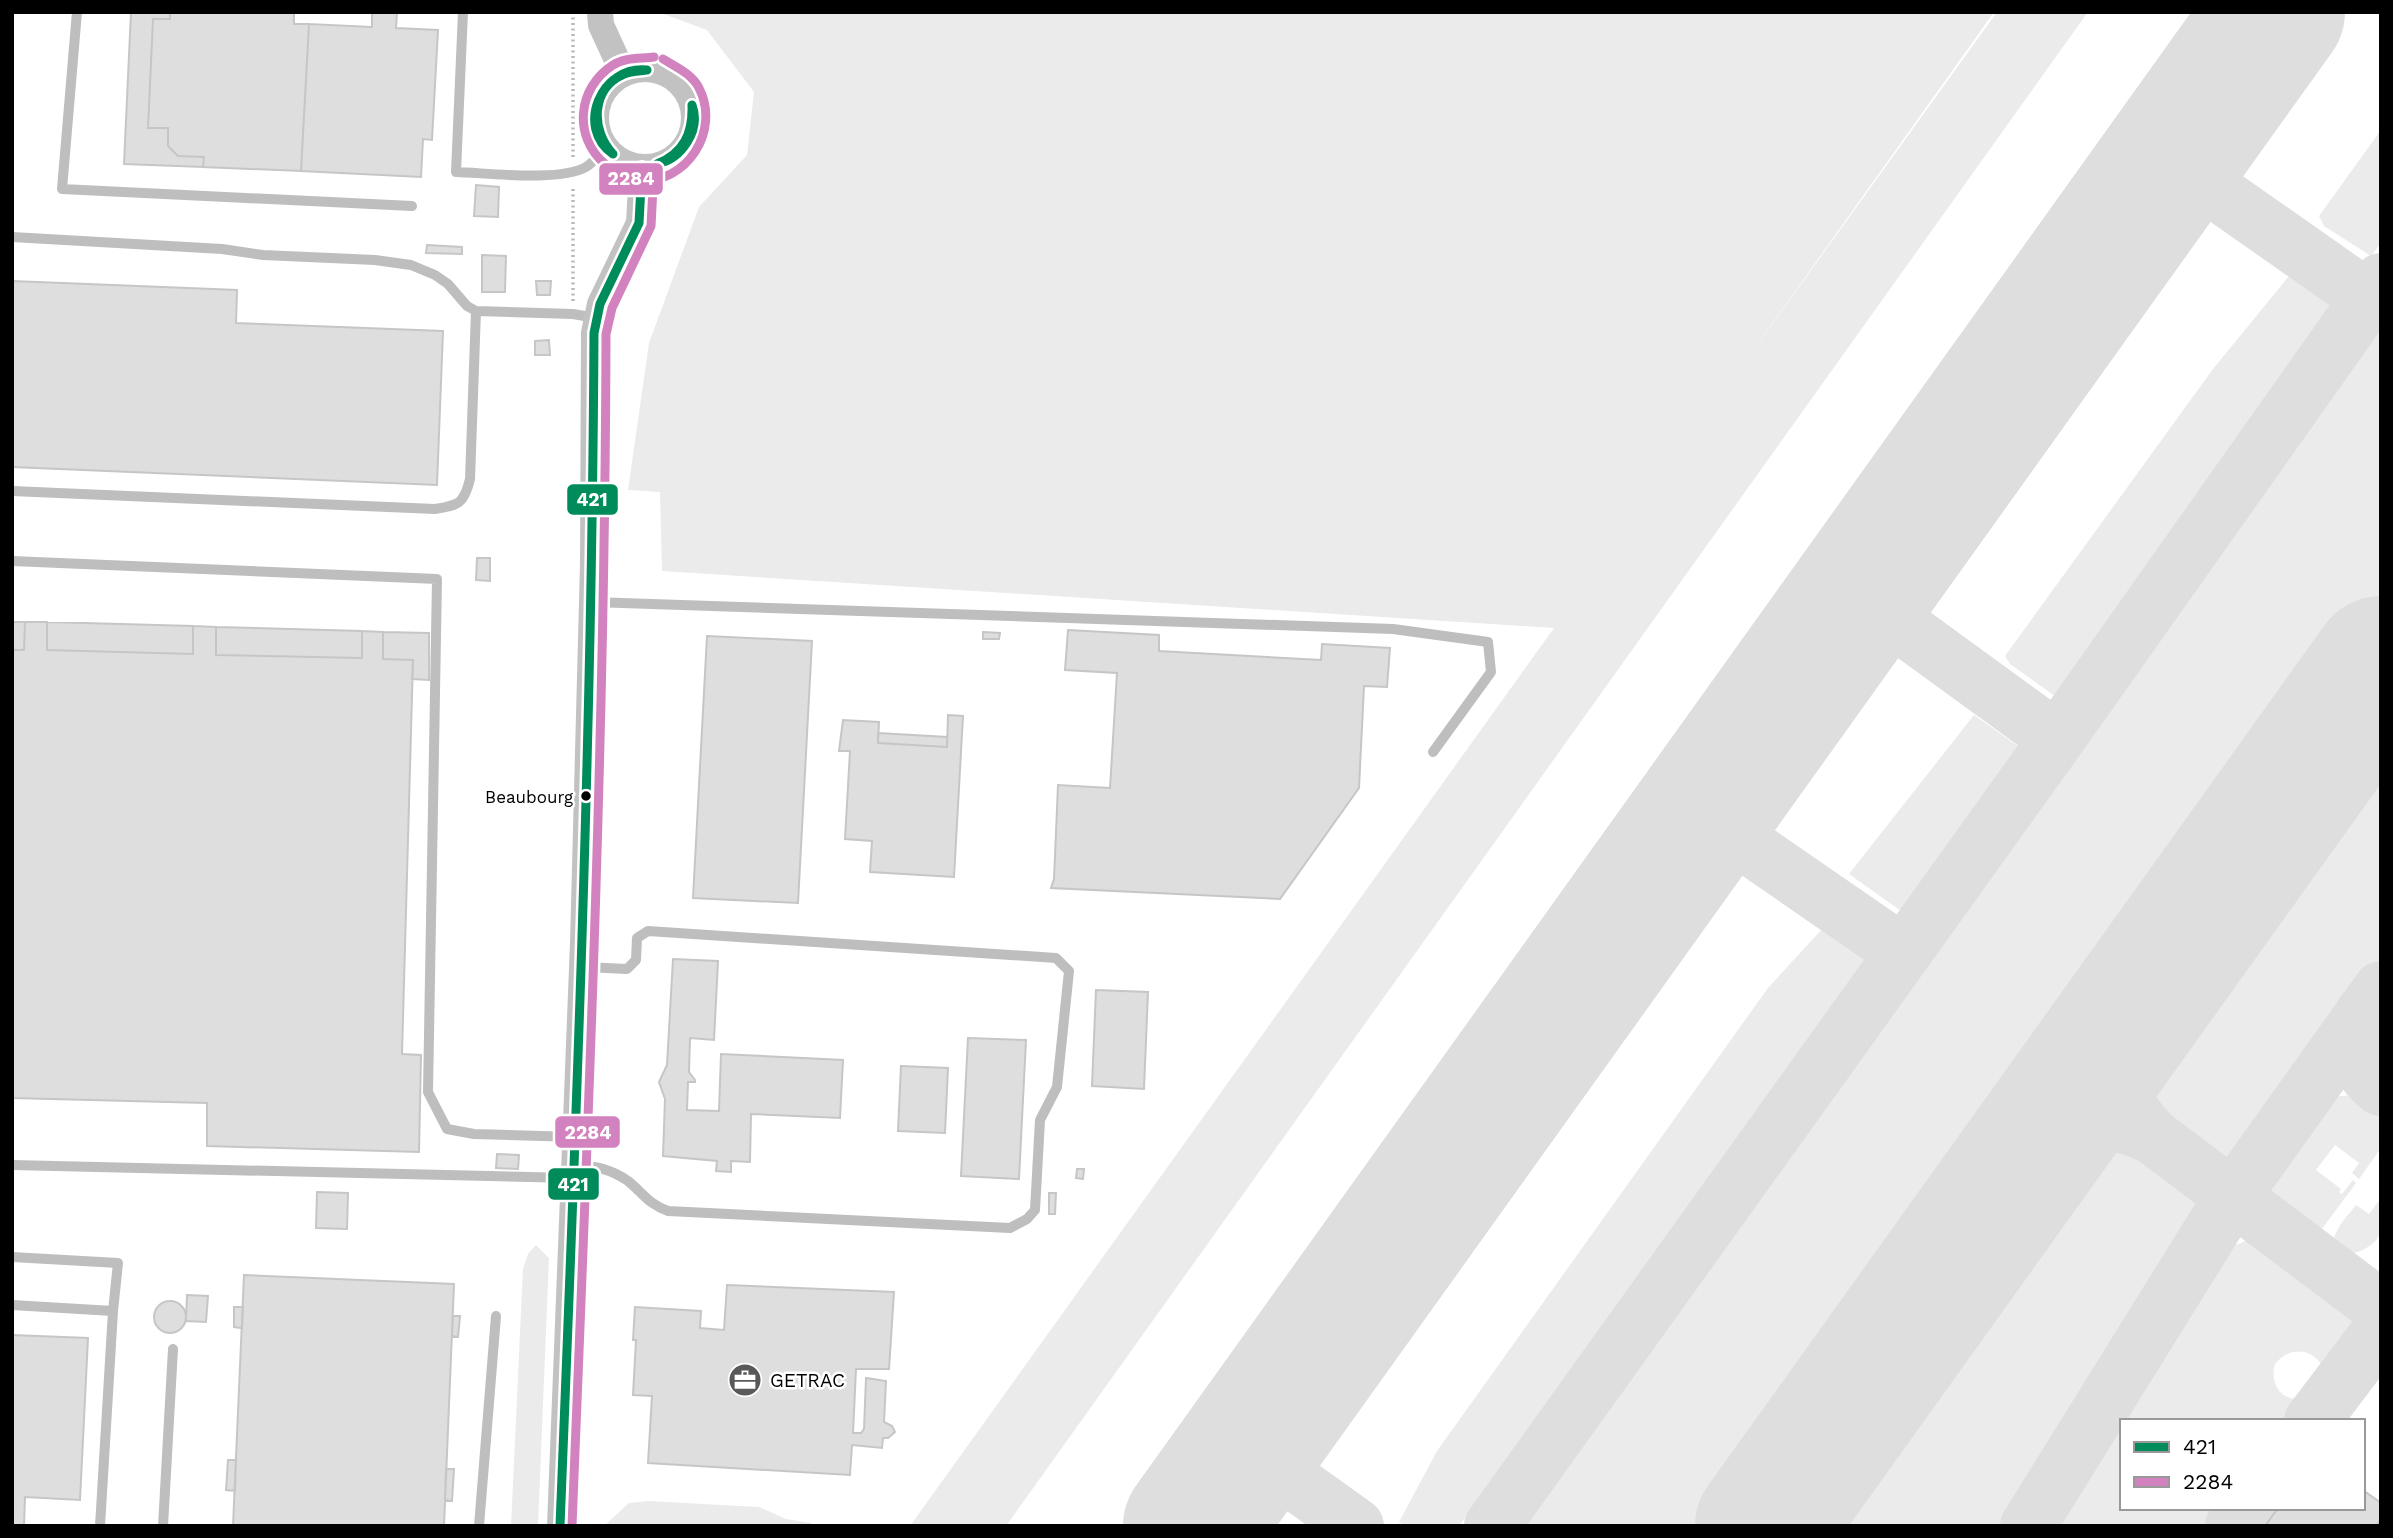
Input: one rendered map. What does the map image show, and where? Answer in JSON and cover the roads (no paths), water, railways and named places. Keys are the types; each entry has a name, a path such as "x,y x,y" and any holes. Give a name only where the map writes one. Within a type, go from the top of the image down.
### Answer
{"main road":[{"path":"600,12 601,25 623,73"},
{"path":"656,69 671,75 683,86 693,108 692,132 685,147 673,158 658,165 642,167 615,158 605,148 598,135 596,106 611,81 623,73 656,69"},
{"path":"560,1526 583,1169 576,1137 592,602 594,333 600,304 639,223 642,167"}],"lane":[{"path":"77,12 62,189 412,206"},
{"path":"463,12 456,172 534,175 573,173 588,166 605,148"},
{"path":"12,237 222,249 263,255 374,260 411,265 448,284 467,306 476,312 572,314 596,318"},
{"path":"12,491 435,509 453,506 462,502 470,479 476,312"},
{"path":"12,561 437,579 428,1092 447,1129 474,1134 576,1137"},
{"path":"592,602 1393,629 1488,642 1491,672 1433,752"},
{"path":"12,1165 583,1169 627,1181 653,1206 668,1211 1010,1228 1027,1219 1035,1210 1040,1120 1057,1087 1069,971 1056,958 648,931 637,938 636,960 627,969 582,967"},
{"path":"12,1257 118,1263 100,1526"},
{"path":"12,1305 113,1311"},
{"path":"479,1526 496,1316"},
{"path":"163,1526 173,1349"}],"place":[{"name":"Beaubourg","path":"586,796"},
{"name":"GETRAC","path":"745,1380"}]}
